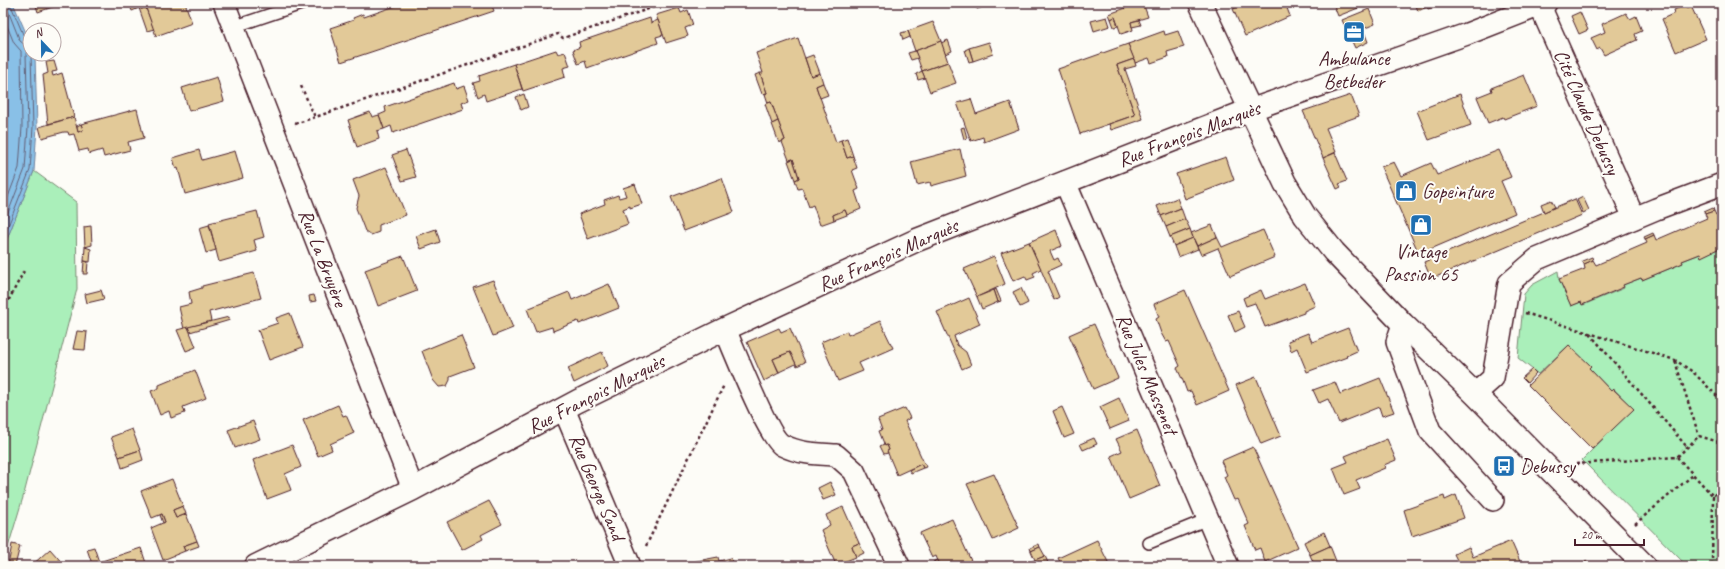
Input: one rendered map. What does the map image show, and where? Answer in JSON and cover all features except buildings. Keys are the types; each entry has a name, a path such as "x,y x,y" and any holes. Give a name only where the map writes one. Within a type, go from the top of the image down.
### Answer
{"street":[{"name":"Rue La Bruyère","path":"224,3 413,489"},
{"path":"1200,3 1285,184 1305,216 1334,252 1403,324 1475,394 1645,566"},
{"name":"Rue François Marquès","path":"256,566 279,561 564,409 725,329 917,240 1250,110 1467,34 1543,4"},
{"name":"Cité Claude Debussy","path":"1543,4 1634,218"},
{"name":"Rue Jules Massenet","path":"1065,182 1228,566"},
{"path":"1475,394 1492,378 1510,283 1537,259 1634,218 1722,184"},
{"path":"1403,324 1397,342 1430,431 1493,500"},
{"path":"725,329 762,414 780,444 806,454 836,455 854,471 899,566"},
{"name":"Rue George Sand","path":"564,409 636,559"}],"lane":[{"path":"233,27 304,3"},
{"path":"1149,543 1208,519"}],"path":[{"path":"274,132 558,34 563,38 666,3"},
{"path":"301,86 315,117"},
{"path":"3,311 25,269"},
{"path":"1506,307 1675,360 1693,372 1722,401"},
{"path":"1589,333 1687,447"},
{"path":"636,559 737,358"},
{"path":"1675,360 1699,436"},
{"path":"1547,466 1677,457 1699,436"},
{"path":"1699,436 1722,443"},
{"path":"1677,457 1713,496 1713,566"},
{"path":"1618,539 1693,475"},
{"path":"1713,496 1722,488"}],"green space":[{"path":"34,171 76,202 77,289 24,494 3,564 3,249"},
{"path":"1722,247 1722,566 1687,566 1582,460 1633,409 1614,389 1611,391 1589,368 1590,366 1569,345 1538,374 1518,358 1524,294 1532,285 1558,271 1559,279 1571,306 1581,302 1583,305 1624,288 1623,285 1641,278 1642,280 1683,263 1682,261 1700,254 1701,256"}],"water":[{"path":"3,3 13,3 22,24 22,62 35,62 37,127 34,171 3,249"}],"place":[{"name":"Ambulance Betbeder","path":"1354,32"},
{"name":"Gopeinture","path":"1406,191"},
{"name":"Vintage Passion 65","path":"1421,225"},
{"name":"Debussy","path":"1504,466"}]}
